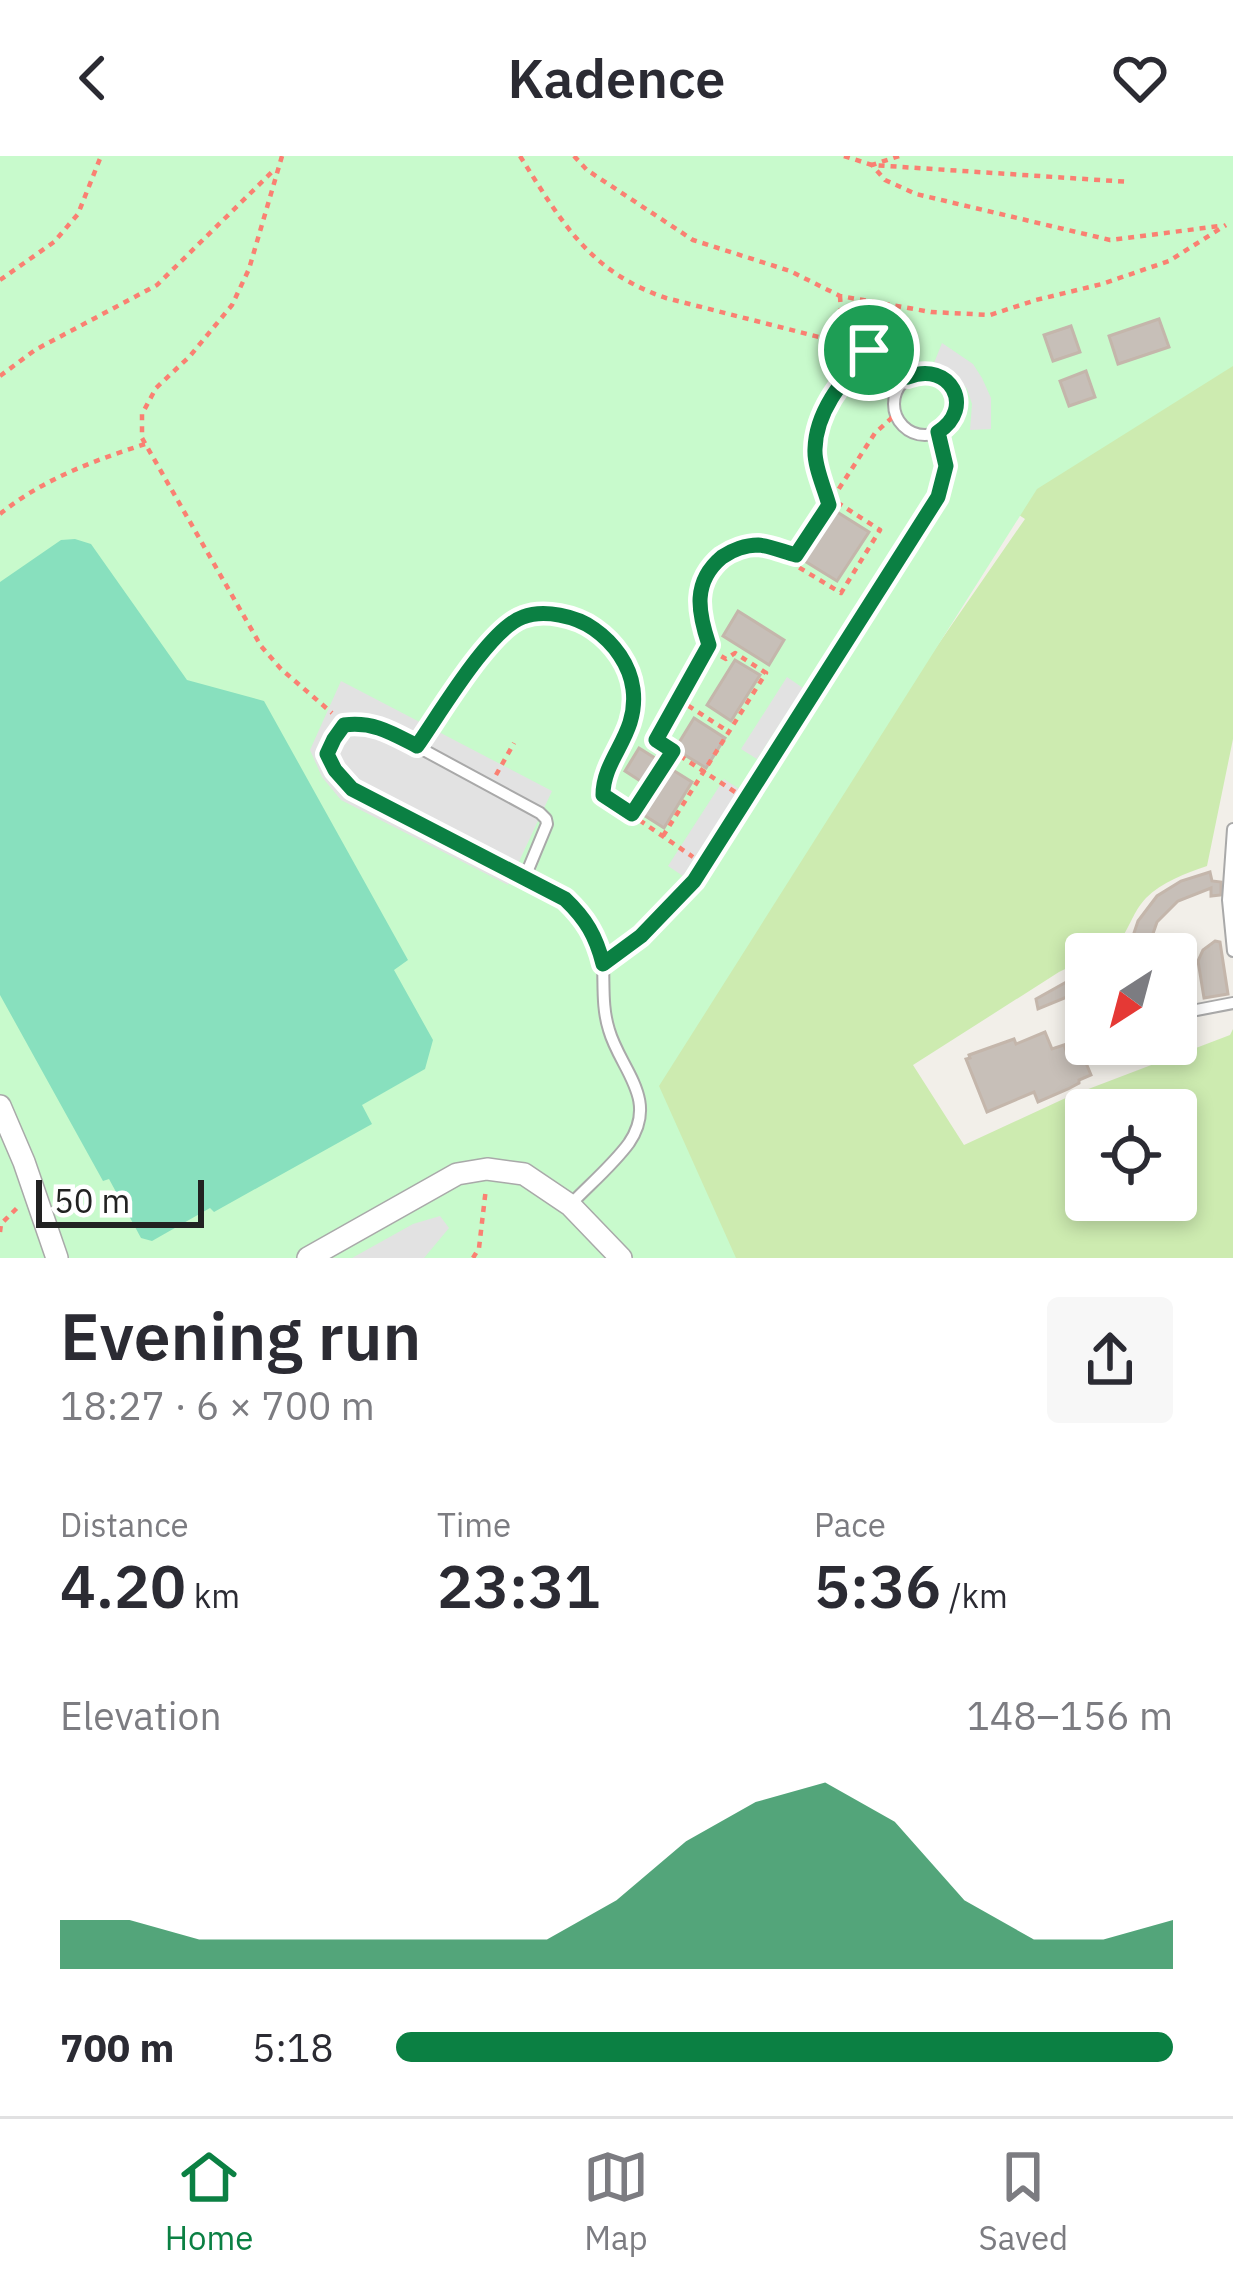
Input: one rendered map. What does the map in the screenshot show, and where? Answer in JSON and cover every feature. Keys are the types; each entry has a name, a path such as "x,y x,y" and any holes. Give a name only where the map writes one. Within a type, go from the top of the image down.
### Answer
{"street":[{"path":"0,1106 57,1258"},
{"path":"322,1254 457,1174 488,1168 524,1174 570,1204 621,1258"}],"lane":[{"path":"928,372 953,388 957,399 953,419 938,432 928,435 908,430 896,414 896,393 908,377 928,372"},
{"path":"603,964 641,936 694,881 938,497 946,466 938,432"},
{"path":"525,877 547,824 540,813 383,728 362,722 344,725 327,754 352,789 565,899 596,936 608,1029 639,1095 639,1119 630,1142 570,1204"},
{"path":"1233,829 1228,900 1233,951"},
{"path":"1197,1010 1233,1003"}],"path":[{"path":"0,280 53,242 78,214 101,156"},
{"path":"282,156 248,269 232,304 157,388 142,414 142,438 261,646 344,725"},
{"path":"520,156 588,254 637,288 869,350 897,362 908,377"},
{"path":"574,156 587,170 693,240 790,271 840,296 898,308 990,315 1169,261 1226,225 1110,240 916,194 885,180 872,165"},
{"path":"844,156 872,165 1130,182"},
{"path":"872,165 899,156"},
{"path":"0,376 35,350 157,285 279,165"},
{"path":"840,296 843,343"},
{"path":"869,350 840,384 819,420 814,452 831,502 880,530 841,593 795,565 796,555 831,502 875,434 896,414"},
{"path":"0,514 76,467 145,443"},
{"path":"746,800 656,740 709,645 700,619 699,590 705,575 727,553 758,545 796,555"},
{"path":"417,746 488,646 520,618 543,613 584,622 603,635 630,672 634,696 633,718 603,779 603,795 705,865"},
{"path":"663,836 766,673 735,653 726,659 707,648"},
{"path":"679,699 729,732"},
{"path":"490,785 514,743"},
{"path":"632,814 673,751"},
{"path":"473,1258 479,1247 488,1168"},
{"path":"0,1232 33,1192"}],"green space":[{"path":"0,156 1233,156 1233,366 1037,489 659,1086 736,1258 0,1258"},
{"path":"1233,355 1233,739 1207,866 1152,892 1125,933 1065,933 1065,969 913,1065 964,1145 1065,1098 1065,1221 1197,1221 1197,1089 1088,1089 1151,1065 1197,1065 1197,1048 1230,1035 1233,1029 1233,1258 648,1258 645,1083 796,850 1025,519 980,489"},
{"path":"61,540 91,544 187,680 264,701 408,960 394,970 433,1040 425,1069 362,1105 372,1124 152,1241 141,1238 109,1179 103,1181 0,995 0,582"}],"shaded area":[{"path":"942,343 973,364 982,378 991,398 991,429 970,430 972,404 967,389 958,377 934,363"},
{"path":"787,677 803,688 757,759 741,749"},
{"path":"341,681 552,791 508,885 341,800 322,777 310,750"},
{"path":"724,779 739,789 683,876 668,866"},
{"path":"440,1216 449,1228 424,1258 352,1258 413,1224"}],"building":[{"path":"1159,319 1169,347 1118,364 1109,336"},
{"path":"1071,326 1080,352 1053,361 1044,335"},
{"path":"1086,371 1095,397 1069,406 1060,381"},
{"path":"834,510 869,532 837,581 803,560"},
{"path":"738,611 784,640 769,665 723,636"},
{"path":"735,660 760,675 731,721 707,705"},
{"path":"694,718 725,738 706,768 675,749"},
{"path":"639,748 663,763 648,786 625,771"},
{"path":"668,767 692,782 664,828 639,812"},
{"path":"1210,872 1212,881 1221,882 1221,895 1211,896 1211,888 1178,901 1157,922 1153,933 1134,933 1157,896 1181,881"},
{"path":"1215,941 1220,942 1228,994 1204,998 1198,961"},
{"path":"1065,983 1065,998 1038,1009 1036,999"},
{"path":"1045,1032 1052,1049 1064,1045 1065,1065 1087,1065 1091,1075 1038,1102 1034,1092 987,1112 966,1059 1014,1039 1016,1044"}],"route":[{"path":"869,350 897,362 908,377 928,372 953,388 957,399 953,419 938,432 946,466 938,497 694,881 641,936 603,964 596,936 565,899 352,789 335,770 327,754 344,725 362,722 383,728 417,746 501,632 520,618 543,613 584,622 603,635 630,672 633,718 603,779 603,795 632,814 673,751 656,740 709,645 700,619 699,590 705,575 727,553 740,548 758,545 796,555 829,505 814,452 819,420 840,384 869,350"}]}
